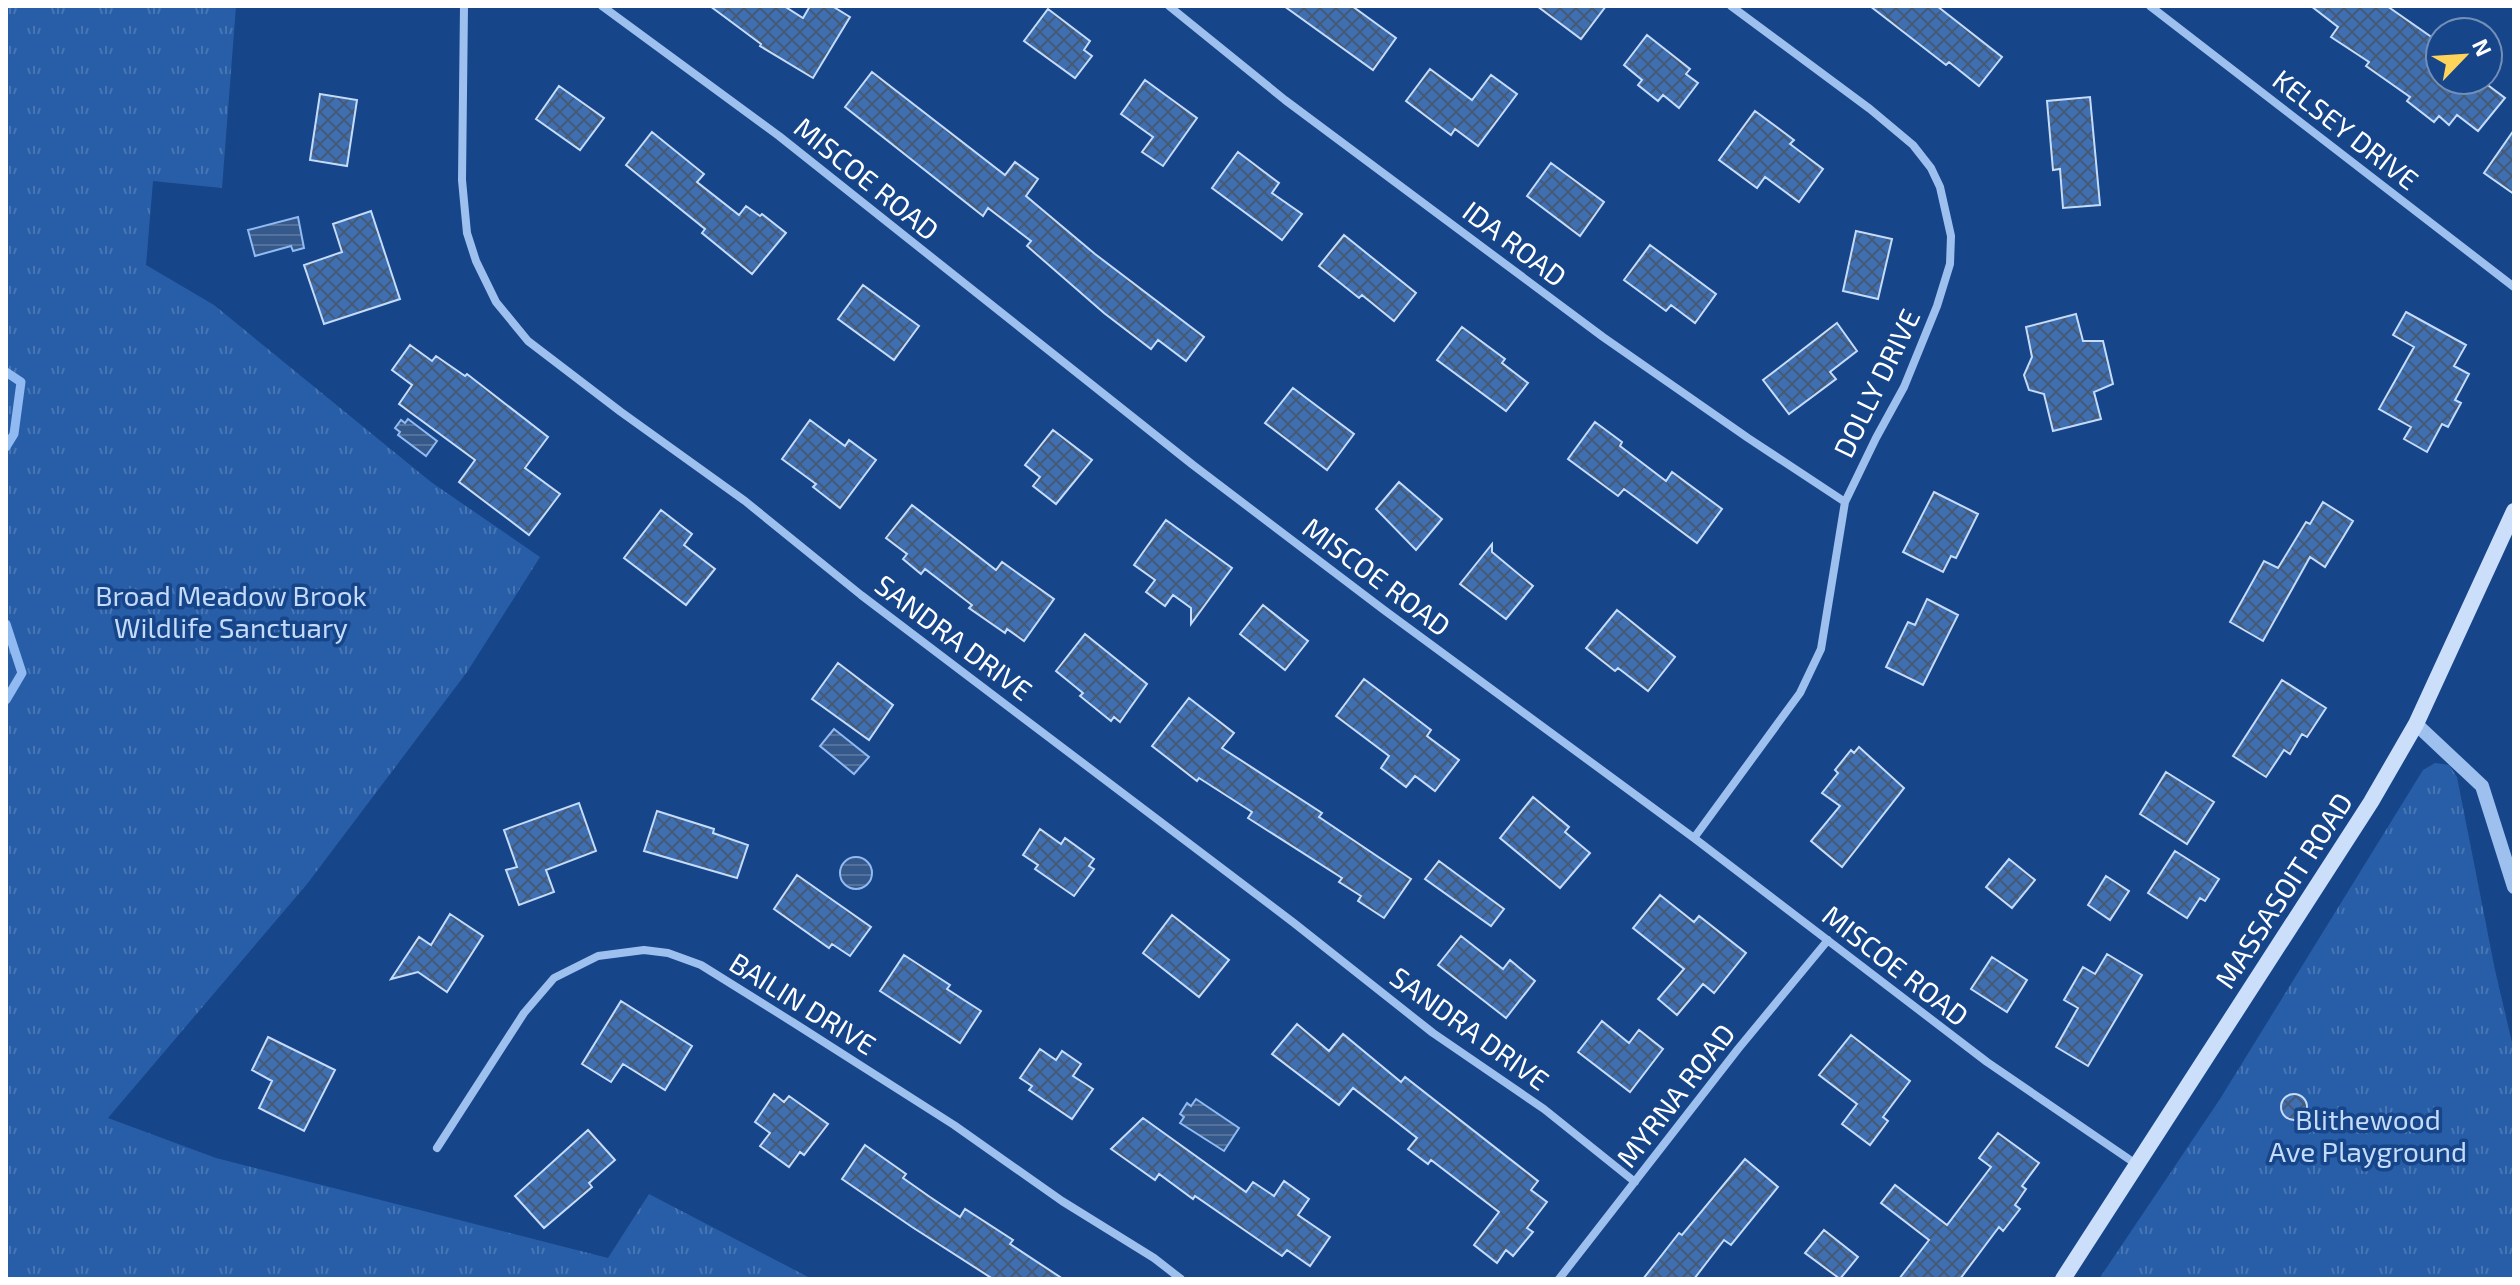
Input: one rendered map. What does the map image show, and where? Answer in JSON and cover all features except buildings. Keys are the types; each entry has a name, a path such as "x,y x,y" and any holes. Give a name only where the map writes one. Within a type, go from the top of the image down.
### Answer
{"main road":[{"name":"MASSASOIT ROAD","path":"2063,1279 2367,808 2416,724 2514,511"}],"street":[{"name":"SANDRA DRIVE","path":"464,6 462,180 467,233 476,261 496,302 528,341 745,501 855,591 1288,918 1433,1033 1544,1109 1635,1182"},
{"name":"MISCOE ROAD","path":"602,6 779,136 1205,475 1694,838 1987,1062 2138,1165"},
{"name":"IDA ROAD","path":"1169,6 1285,100 1603,337 1845,502"},
{"name":"DOLLY DRIVE","path":"1694,838 1800,693 1821,649 1845,502 1904,387 1937,306 1950,264 1951,236 1946,208 1931,168 1913,145 1870,109 1731,6"},
{"name":"KELSEY DRIVE","path":"2150,6 2514,287"},
{"path":"2416,724 2482,786 2514,887"},
{"name":"MYRNA ROAD","path":"1559,1279 1738,1049 1828,940"},
{"name":"BAILIN DRIVE","path":"437,1148 524,1013 554,978 598,956 644,950 668,953 701,965 794,1023 954,1125 1181,1279"}],"green space":[{"name":"Broad Meadow Brook Wildlife Sanctuary","path":"6,6 236,6 222,188 153,181 146,265 214,305 431,482 540,557 467,672 307,884 108,1118 216,1158 608,1258 649,1194 812,1279 6,1279"},
{"name":"Blithewood Ave Playground","path":"2435,763 2449,765 2457,777 2514,1051 2514,1279 2099,1279 2220,1099 2423,770"}],"shaded area":[{"path":"298,217 304,248 293,251 291,246 255,256 248,230"},
{"path":"408,419 437,441 426,456 398,435 400,432 395,428 401,420 405,423"},
{"path":"834,729 869,757 854,774 820,746"},
{"path":"856,857 867,862 872,873 867,884 856,889 845,884 840,873 845,862"},
{"path":"1196,1099 1239,1128 1224,1151 1180,1123 1184,1117 1180,1114 1187,1103 1191,1106"}],"waterway":[{"path":"6,372 21,382 14,434 6,447"},
{"path":"6,624 22,673 6,700"}]}
